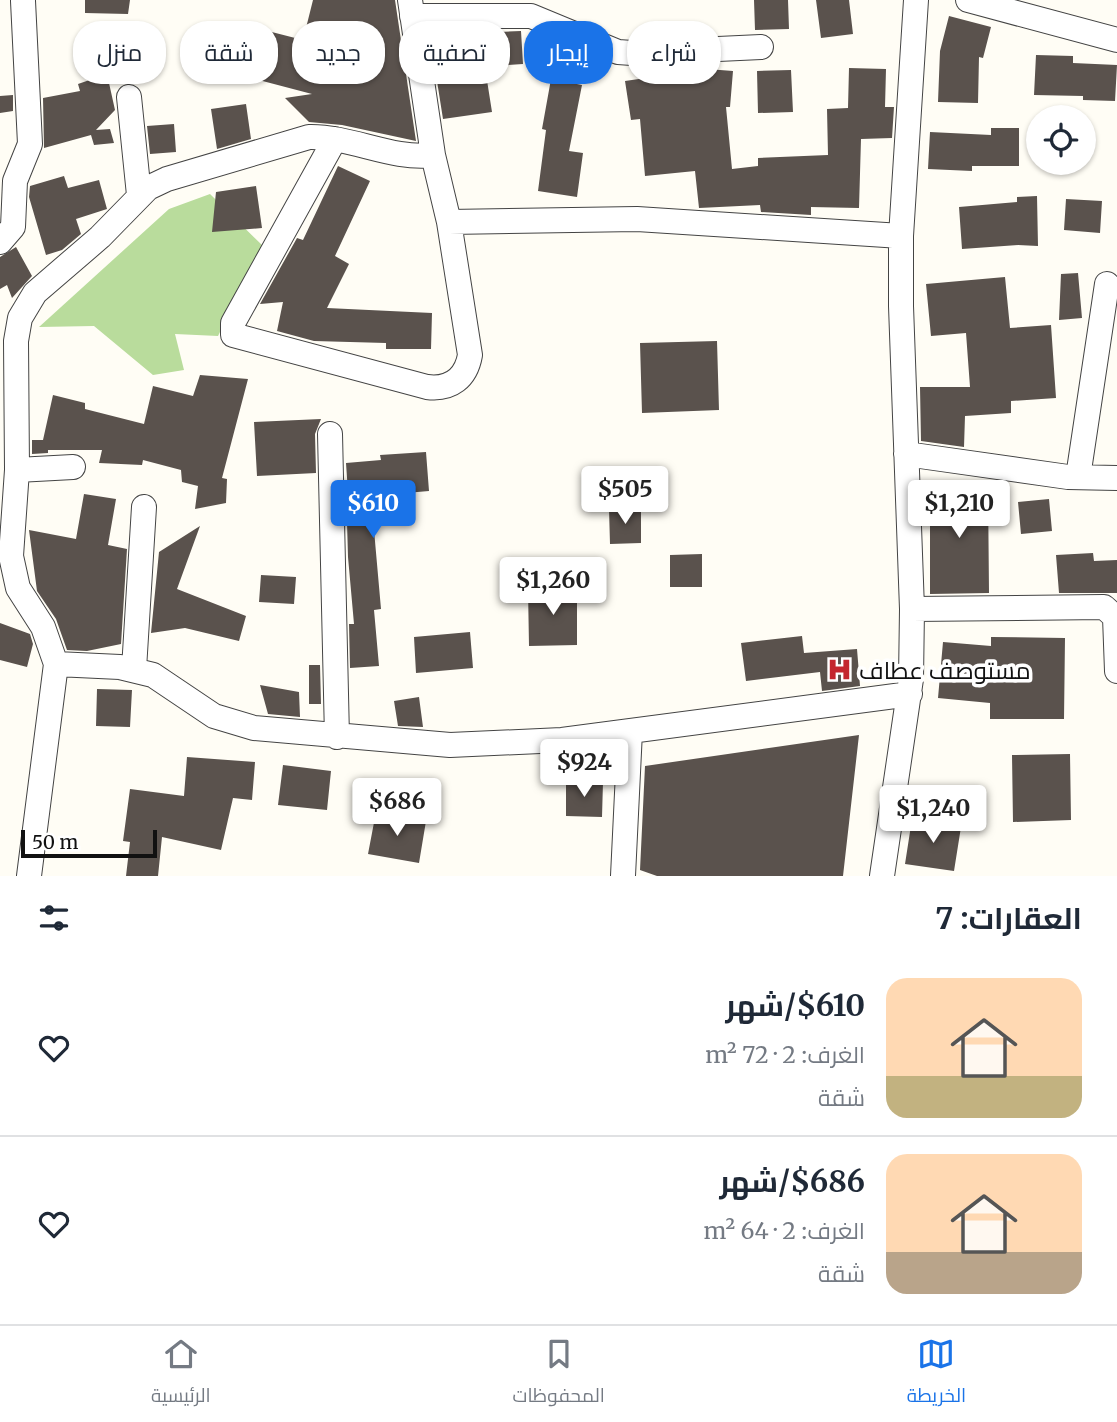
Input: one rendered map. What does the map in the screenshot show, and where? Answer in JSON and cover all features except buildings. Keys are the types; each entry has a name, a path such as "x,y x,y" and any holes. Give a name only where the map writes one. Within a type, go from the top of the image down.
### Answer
{"street":[{"path":"882,876 910,694 912,609 901,236 916,0"},
{"path":"968,0 1117,40"},
{"path":"0,242 13,227 15,181 30,144 23,1"},
{"path":"335,139 233,323 232,331 236,338 427,387 447,386 456,381 468,365 470,355 449,222 433,155 411,8 531,16 618,52 761,47"},
{"path":"129,97 139,195"},
{"path":"29,876 57,664 49,639 18,588 6,539 17,470 16,341 10,316 100,237 139,195 167,179 300,138 335,139 408,156 433,155"},
{"path":"449,222 637,219 901,236"},
{"path":"1078,477 1107,284"},
{"path":"330,434 337,737"},
{"path":"906,454 1078,477 1117,478"},
{"path":"17,470 73,467"},
{"path":"134,669 144,508"},
{"path":"912,609 1104,607 1115,617 1117,671"},
{"path":"57,664 134,669 153,676 199,707 232,722 277,732 450,745 506,744 630,731 910,694"},
{"path":"623,876 630,731"}],"green space":[{"path":"210,194 263,246 218,336 175,334 184,370 153,375 94,326 39,327 169,209"}],"place":[{"name":"مستوصف عطاف","path":"839,670"}]}
